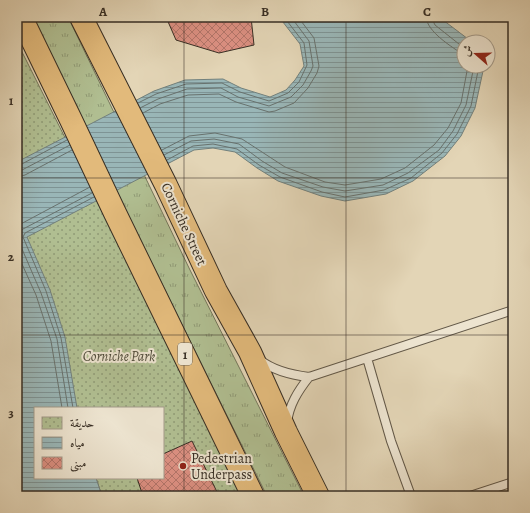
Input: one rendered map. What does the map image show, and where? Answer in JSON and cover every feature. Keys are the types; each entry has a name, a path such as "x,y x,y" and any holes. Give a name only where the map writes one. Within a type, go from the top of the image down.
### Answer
{"highway":[{"name":"1","path":"21,17 115,213 254,496"},
{"name":"Corniche Street","path":"81,17 166,185 216,291 250,352 286,432 318,496"}],"lane":[{"path":"250,352 272,368 296,376 309,377 513,310"},
{"path":"367,358 391,441 411,496"},
{"path":"286,432 290,408 295,397 309,377"},
{"path":"470,496 513,482"}],"green space":[{"path":"31,17 68,17 190,270 304,496 267,496"},
{"name":"Corniche Park","path":"17,42 245,496 102,496 96,479 164,479 164,407 77,407 17,217"}],"water":[{"path":"279,17 439,17 461,34 456,34 456,74 482,74 475,108 461,136 445,156 413,181 386,194 345,201 321,196 278,181 235,152 213,148 194,150 27,237 50,290 65,337 77,407 34,407 34,479 96,479 102,496 17,496 17,162 154,91 185,80 223,79 241,88 270,97 286,90 304,66 300,44"}],"building":[{"path":"166,17 251,17 254,45 219,53 176,40"},
{"name":"Pedestrian Underpass","path":"192,441 219,496 143,496 137,479 164,479 164,454"}],"place":[{"name":"Pedestrian Underpass","path":"183,466"}]}
